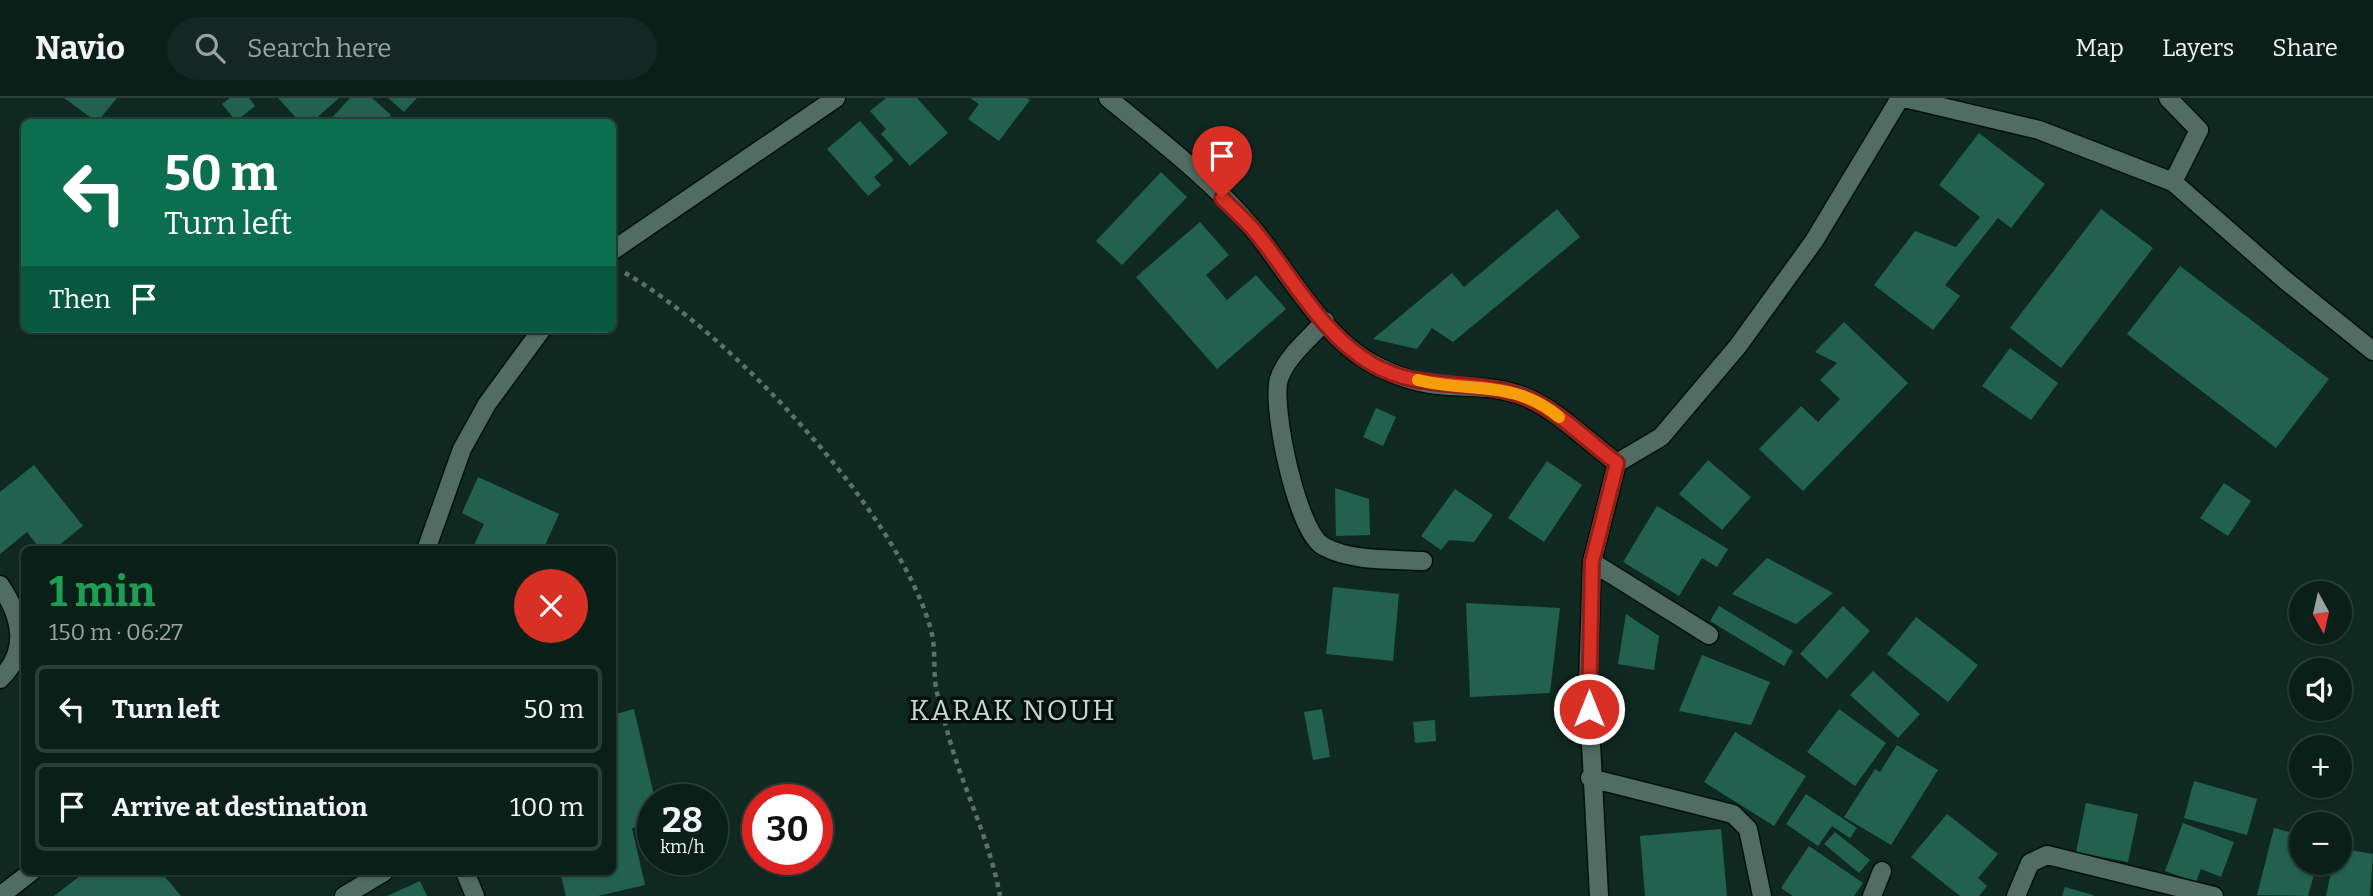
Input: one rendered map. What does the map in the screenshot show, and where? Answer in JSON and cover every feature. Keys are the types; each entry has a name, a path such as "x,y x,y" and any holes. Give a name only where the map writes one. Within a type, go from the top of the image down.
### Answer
{"street":[{"path":"616,248 836,98"},
{"path":"1108,98 1192,168 1252,228 1325,321 1349,347 1372,364 1402,376 1438,385 1482,386 1519,394 1552,411 1617,463"},
{"path":"1599,896 1590,778 1588,686 1592,562 1617,463 1661,437 1738,346 1814,240 1902,98 2039,130 2173,183 2285,280 2373,351"},
{"path":"2168,98 2199,130 2173,183"},
{"path":"1325,321 1283,368 1278,382 1278,417 1298,503 1308,527 1321,545 1368,558 1423,561"},
{"path":"427,546 462,449 487,404 539,333"},
{"path":"1592,562 1709,635"},
{"path":"0,585 18,620 21,634"},
{"path":"0,679 14,664 21,642"},
{"path":"1590,778 1733,814 1748,829 1762,896"},
{"path":"2016,896 2031,863 2047,855 2214,896"},
{"path":"1872,896 1882,871"},
{"path":"0,896 27,875"},
{"path":"344,896 379,875"},
{"path":"466,875 475,896"}],"path":[{"path":"622,271 651,288 758,376 844,479 897,550 931,630 936,688 948,736 995,868 1000,896"}],"building":[{"path":"64,98 117,98 100,119 93,119"},
{"path":"230,98 249,98 255,106 239,119 234,119 222,104"},
{"path":"278,98 339,98 315,119 297,119"},
{"path":"350,98 372,98 391,115 387,119 331,119"},
{"path":"388,98 417,98 404,112"},
{"path":"886,98 917,98 948,133 910,166 881,134 886,129 870,111"},
{"path":"970,98 1030,100 999,141 968,119 979,104"},
{"path":"860,121 894,160 874,177 881,185 868,196 827,149"},
{"path":"1979,133 2045,184 2011,228 1998,218 1945,285 1960,296 1933,330 1874,285 1915,231 1956,247 1980,217 1939,185"},
{"path":"1161,172 1187,197 1122,265 1096,241"},
{"path":"1557,209 1580,237 1453,342 1432,328 1417,349 1373,339 1452,273 1464,287"},
{"path":"2101,209 2153,248 2061,368 2010,328"},
{"path":"1200,222 1229,255 1206,275 1227,300 1256,275 1286,309 1217,369 1136,277"},
{"path":"2180,266 2329,379 2276,448 2127,334"},
{"path":"1844,322 1908,383 1803,491 1759,449 1801,406 1818,422 1840,399 1820,380 1837,363 1815,352"},
{"path":"2010,348 2058,383 2031,420 1982,386"},
{"path":"1376,408 1396,417 1383,446 1363,437"},
{"path":"1708,460 1751,497 1722,530 1679,494"},
{"path":"1547,461 1582,485 1544,542 1508,518"},
{"path":"34,465 83,526 58,546 38,546 27,532 0,554 0,492"},
{"path":"478,477 559,514 545,546 473,546 484,524 462,513"},
{"path":"2224,483 2251,501 2228,536 2200,518"},
{"path":"1335,488 1369,499 1370,535 1336,536"},
{"path":"1455,489 1493,515 1474,542 1449,540 1441,550 1421,536"},
{"path":"1657,506 1728,549 1717,567 1702,558 1679,596 1623,562"},
{"path":"1767,558 1833,593 1796,624 1732,594"},
{"path":"1333,587 1399,594 1393,661 1326,654"},
{"path":"1466,603 1560,608 1550,693 1470,697"},
{"path":"1719,606 1793,651 1784,666 1710,621"},
{"path":"1843,606 1870,631 1827,679 1800,654"},
{"path":"1626,614 1659,636 1654,670 1618,664"},
{"path":"1916,617 1978,665 1948,702 1887,654"},
{"path":"1702,655 1770,682 1751,725 1679,711"},
{"path":"1873,671 1920,714 1898,738 1850,695"},
{"path":"634,709 651,784 637,784 637,827 632,828 637,850 637,875 643,875 645,885 598,896 566,896 561,875 616,875 616,714"},
{"path":"1322,709 1330,757 1313,760 1304,712"},
{"path":"1839,709 1886,743 1855,786 1807,752"},
{"path":"1435,720 1436,741 1415,743 1413,722"},
{"path":"1735,732 1806,776 1774,826 1704,782"},
{"path":"1897,745 1938,770 1891,845 1844,817 1875,769 1880,772"},
{"path":"2194,781 2257,799 2247,835 2184,818"},
{"path":"1806,794 1857,828 1850,838 1832,826 1818,846 1786,824"},
{"path":"2086,803 2138,814 2128,862 2076,852"},
{"path":"1947,814 1998,854 1978,878 1987,886 1979,896 1960,896 1911,857"},
{"path":"2183,823 2234,842 2221,877 2201,869 2196,882 2165,871"},
{"path":"2274,828 2289,832 2289,875 2314,875 2308,896 2257,895"},
{"path":"1721,829 1727,896 1645,896 1640,836"},
{"path":"1835,832 1870,860 1859,873 1824,844"},
{"path":"1809,846 1863,883 1854,896 1793,896 1781,888"},
{"path":"2352,850 2373,854 2370,896 2326,896 2330,875 2352,875"},
{"path":"81,875 164,875 181,896 54,896"},
{"path":"420,881 427,896 387,896"},
{"path":"2065,887 2093,895 2093,896 2062,896"}],"slow traffic":[{"path":"1418,380 1438,385 1482,386 1519,394 1559,417"}],"district":[{"name":"KARAK NOUH","path":"1013,710"}],"route":[{"path":"1222,198 1252,228 1325,321 1349,347 1372,364 1402,376 1438,385 1482,386 1519,394 1552,411 1581,437 1617,463 1592,562 1589,709"}]}
